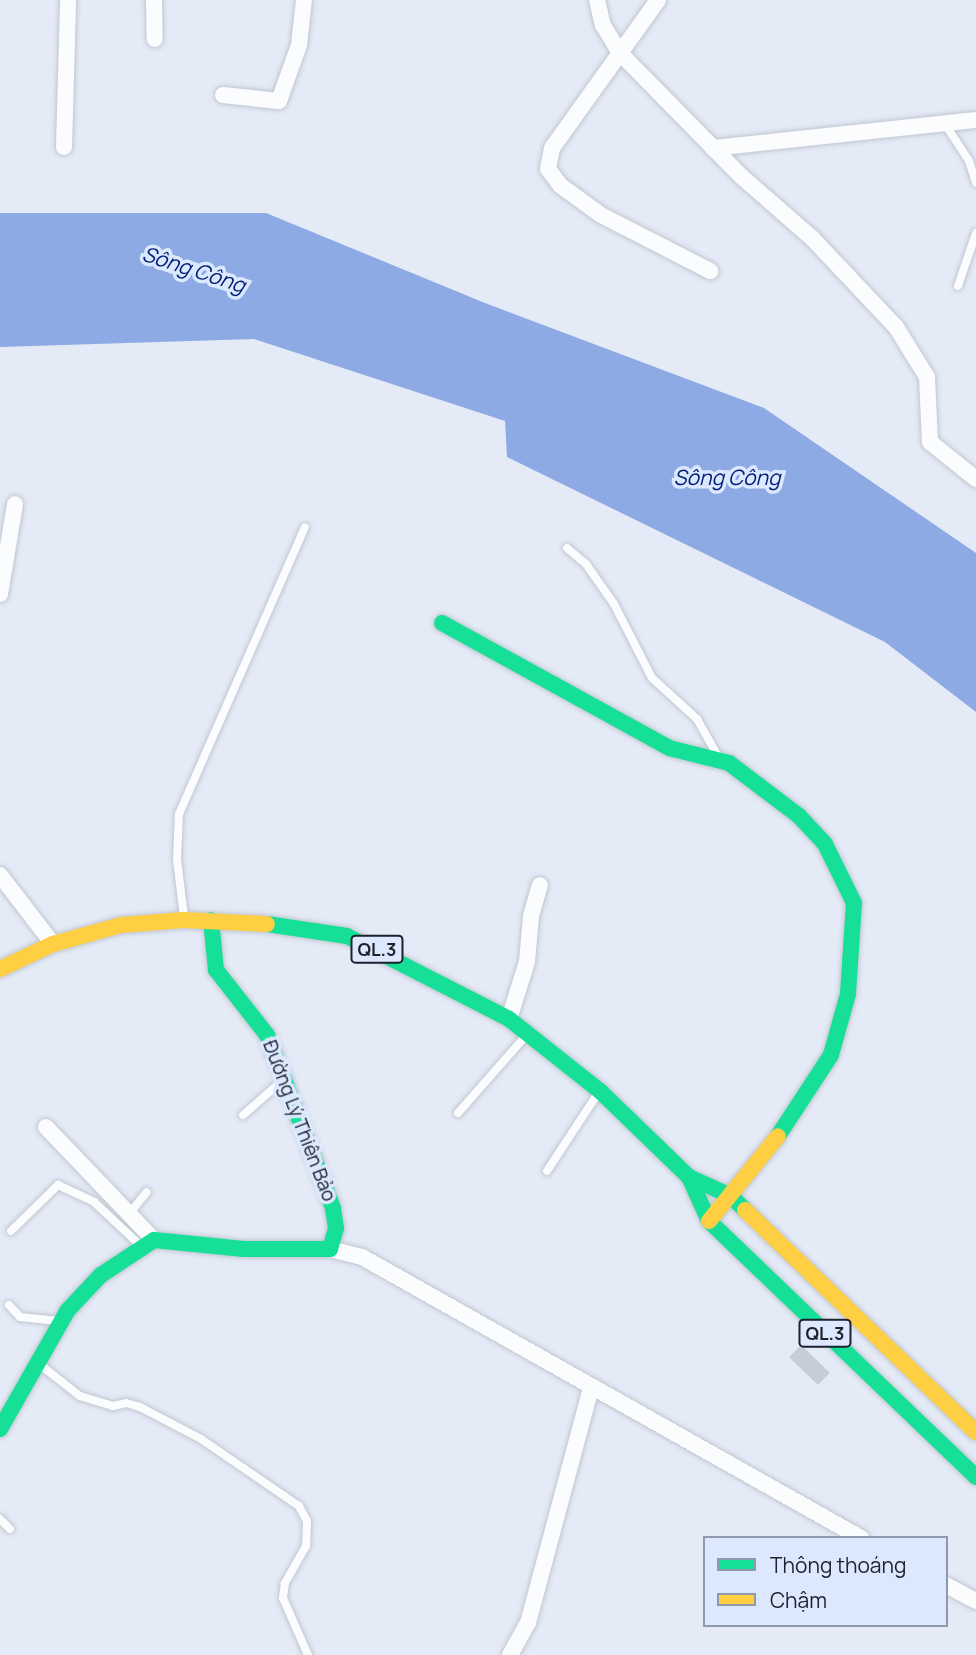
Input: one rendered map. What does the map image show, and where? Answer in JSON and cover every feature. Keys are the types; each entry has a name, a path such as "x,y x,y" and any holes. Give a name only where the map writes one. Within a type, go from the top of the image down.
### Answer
{"main road":[{"path":"442,624 669,748 721,760 799,816 825,845 854,903 855,934 848,994 831,1055 788,1124 709,1221"},
{"name":"QL.3","path":"0,969 54,944 121,925 211,920 302,926 347,936 450,984 509,1019 600,1091 689,1177 731,1196 976,1432"},
{"name":"Đường Lý Thiên Bảo","path":"211,920 216,971 267,1035 286,1078 333,1208 336,1228 330,1248"},
{"name":"QL.3","path":"689,1177 709,1221 976,1477"},
{"path":"0,1429 61,1322 101,1275 148,1244 244,1250 330,1248"}],"street":[{"path":"64,146 68,0"},
{"path":"154,0 155,39"},
{"path":"223,94 279,101 299,45 304,0"},
{"path":"597,0 603,24 620,53 713,148 812,238 896,327 927,377 930,442 976,479"},
{"path":"659,0 552,148 551,175 575,198 618,226 710,271"},
{"path":"713,148 976,120"},
{"path":"0,594 15,504"},
{"path":"0,875 54,944"},
{"path":"509,1019 527,962 531,916 540,885"},
{"path":"46,1127 128,1214 148,1244"},
{"path":"330,1248 362,1257 857,1536"},
{"path":"510,1655 528,1623 591,1388"},
{"path":"948,1586 976,1601"}],"lane":[{"path":"945,124 969,161 976,183"},
{"path":"958,286 976,233"},
{"path":"184,920 177,859 179,814 305,527"},
{"path":"566,548 586,564 614,604 652,678 697,719 721,760"},
{"path":"458,1112 528,1033"},
{"path":"243,1115 286,1078"},
{"path":"547,1171 600,1091"},
{"path":"11,1231 58,1185 94,1202 148,1244"},
{"path":"128,1214 147,1192"},
{"path":"9,1305 20,1317 61,1322"},
{"path":"37,1362 80,1396 113,1406 126,1403 141,1407 201,1439 299,1506 307,1521 306,1546 285,1583 283,1598 308,1655"},
{"path":"0,1520 10,1529"}],"water":[{"name":"Sông Công","path":"0,213 266,213 485,303 764,408 976,553 976,712 885,642 507,457 505,421 254,339 0,347"}],"building":[{"path":"801,1345 830,1373 818,1385 789,1357"}],"traffic: fast":[{"path":"442,623 669,748 729,763 799,816 825,844 854,903 848,994 831,1055 778,1136"},
{"path":"0,1429 68,1310 101,1275 154,1240 244,1249 330,1249 336,1228 333,1208 267,1035 216,970 211,920"},
{"path":"267,924 347,936 509,1019 600,1091 689,1177 731,1196 745,1210"},
{"path":"689,1177 709,1221 976,1477"}],"traffic: slow":[{"path":"0,969 53,944 121,925 184,920 267,924"},
{"path":"709,1221 778,1136"},
{"path":"745,1210 976,1432"}]}
